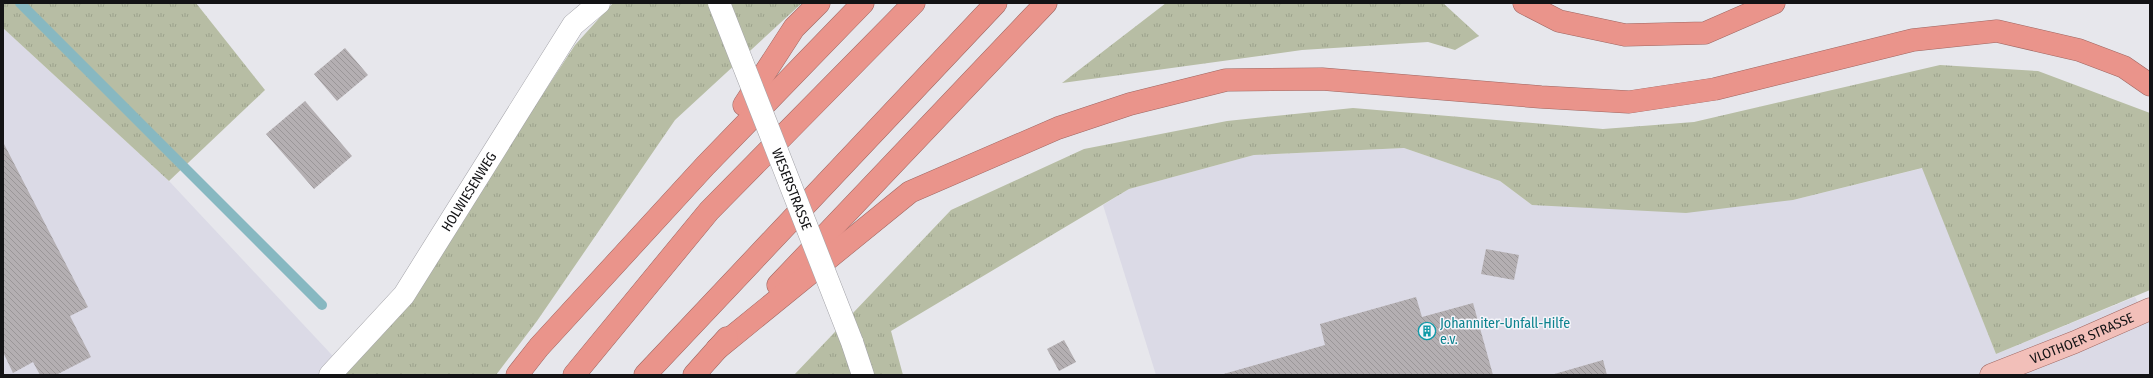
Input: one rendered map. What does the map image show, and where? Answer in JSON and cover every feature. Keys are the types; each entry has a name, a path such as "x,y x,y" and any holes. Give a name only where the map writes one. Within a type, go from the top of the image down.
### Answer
{"highway":[{"path":"705,166 794,28 819,3"},
{"path":"516,375 544,341 705,166 863,3"},
{"path":"574,375 709,211 914,3"},
{"path":"644,375 996,3"},
{"path":"694,375 1046,3"},
{"path":"1524,3 1559,21 1625,35 1705,33 1774,3"},
{"path":"717,349 910,192 1058,128 1130,104 1226,80 1322,79 1541,97 1628,102 1715,89 1912,40 1997,32 2079,50 2124,67 2150,85"}],"main road":[{"name":"VLOTHOER STRASSE","path":"1991,375 2075,342 2150,309"}],"street":[{"name":"HOLWIESENWEG","path":"330,375 404,295 573,26 599,3"},
{"name":"WESERSTRASSE","path":"719,3 852,342 863,375"}],"shaded area":[{"path":"3,28 169,181 345,369 340,375 3,375"},
{"path":"1404,148 1500,181 1532,205 1793,200 1923,168 1996,354 2135,297 2150,323 2150,375 1156,375 1103,205 1129,189 1254,155"}],"green space":[{"path":"3,3 196,3 265,90 169,181 3,28"},
{"path":"613,3 802,3 675,120 537,321 496,375 340,375 404,306 575,45"},
{"path":"1166,3 1443,3 1479,36 1455,50 1428,42 1302,50 1062,83"},
{"path":"1940,65 2038,71 2150,113 2150,290 1996,354 1922,168 1793,200 1686,213 1532,205 1500,181 1404,148 1254,155 1129,189 891,331 903,375 794,375 951,210 1084,149 1227,121 1353,108 1603,129 1694,122"}],"building":[{"path":"345,48 368,75 337,101 314,74"},
{"path":"305,101 352,156 314,189 266,134"},
{"path":"3,142 88,307 70,316 91,357 56,375 40,375 33,362 13,373 3,352"},
{"path":"1486,249 1519,255 1514,280 1481,274"},
{"name":"Johanniter-Unfall-Hilfe e.v.","path":"1416,297 1422,317 1473,303 1493,375 1220,375 1325,345 1320,324"},
{"path":"1064,340 1076,362 1059,371 1047,349"},
{"path":"1603,360 1607,375 1551,375"}],"waterway":[{"path":"20,3 322,305"}],"place":[{"name":"Johanniter-Unfall-Hilfe e.v.","path":"1427,331"}]}
